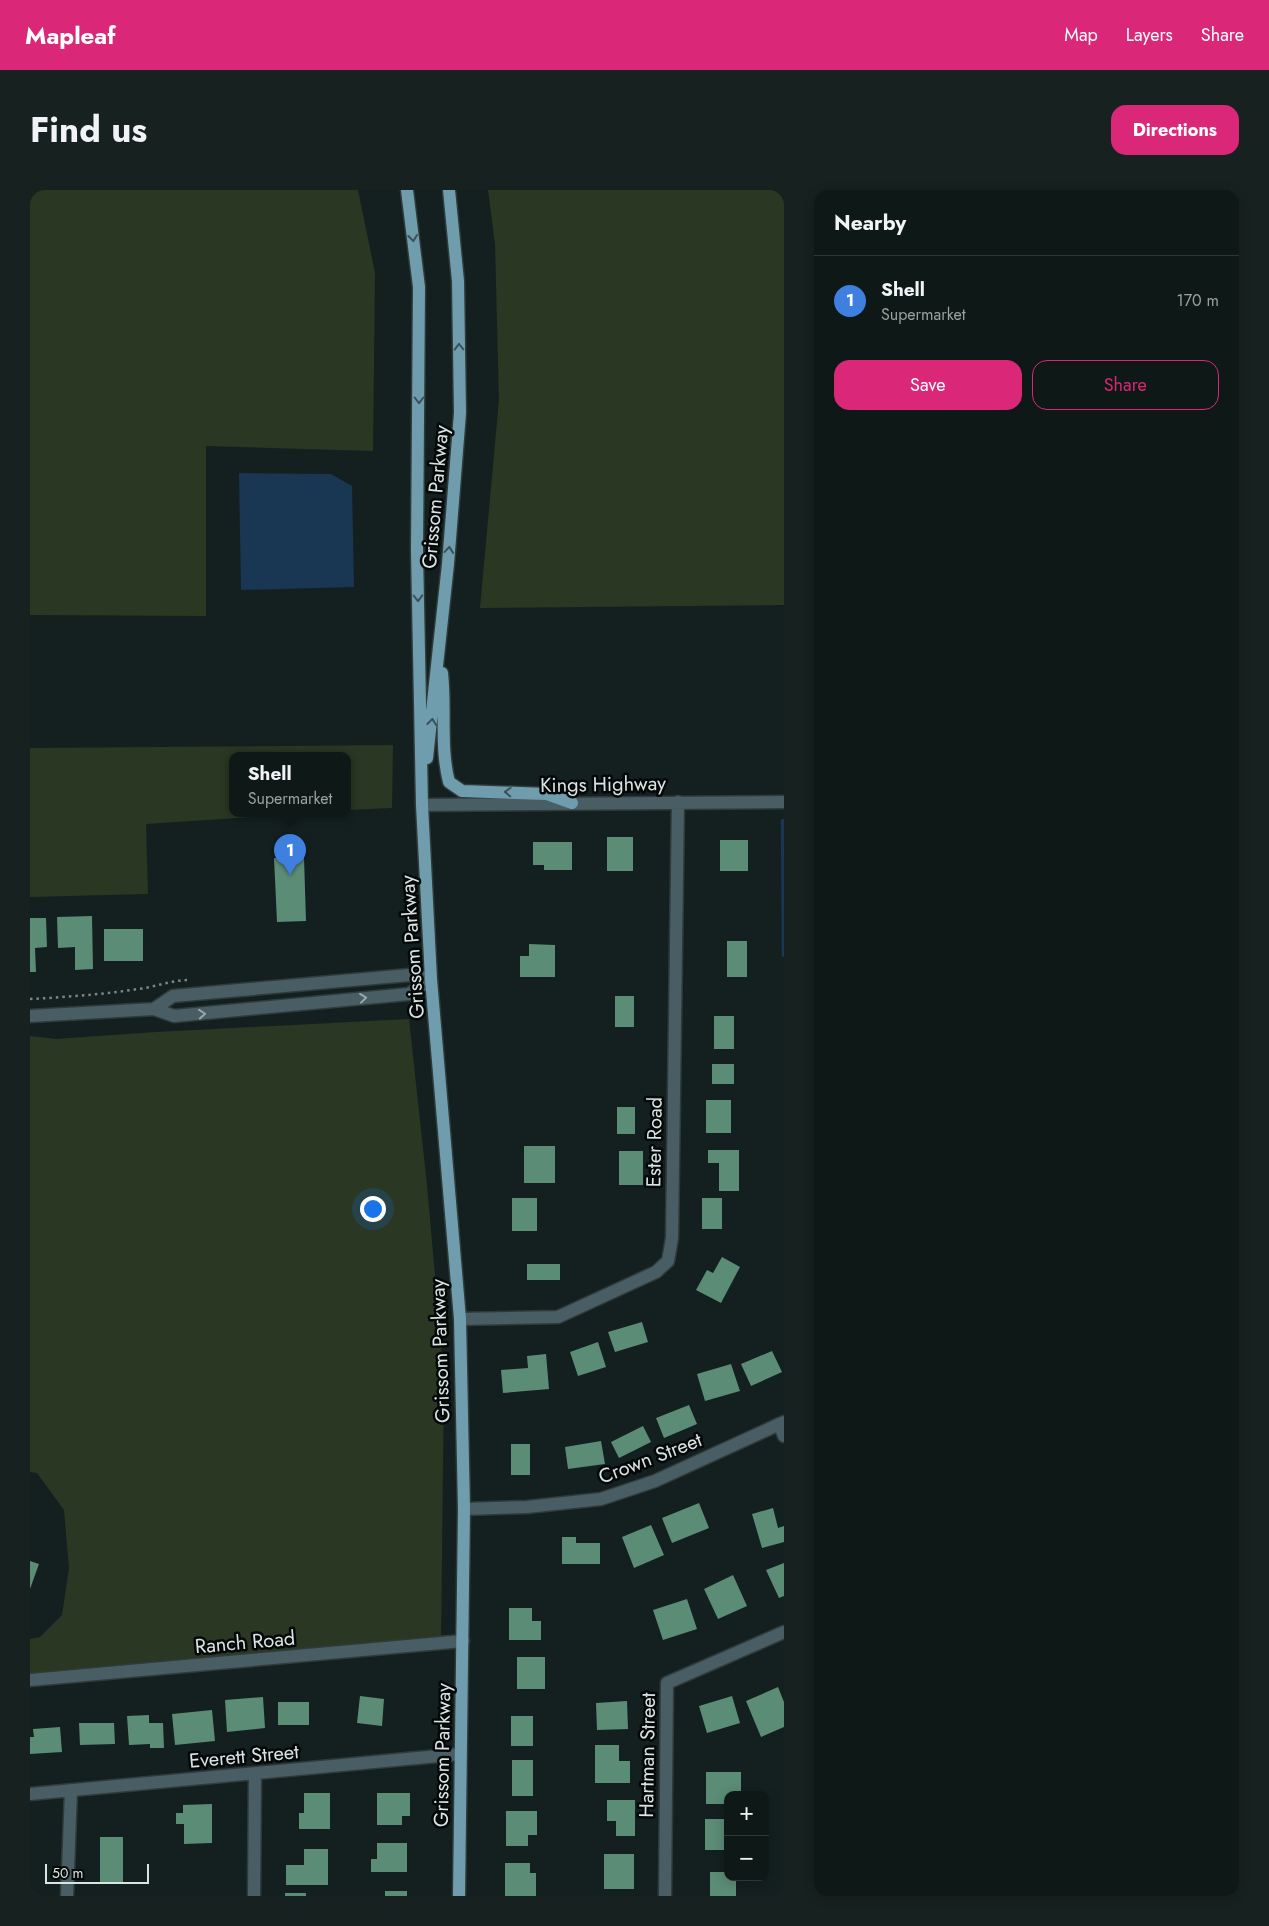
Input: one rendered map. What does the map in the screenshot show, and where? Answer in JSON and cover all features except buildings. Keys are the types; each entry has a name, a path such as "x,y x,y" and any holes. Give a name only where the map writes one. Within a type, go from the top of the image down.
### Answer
{"main road":[{"name":"Grissom Parkway","path":"407,190 419,287 417,551 422,805 432,979 460,1319 464,1509 459,1896"},
{"name":"Grissom Parkway","path":"422,805 440,651 460,413 458,281 449,190"},
{"path":"440,651 444,692 445,768 449,782 462,790 547,794 572,803"}],"street":[{"name":"Ester Road","path":"460,1319 558,1316 656,1272 668,1261 672,1238 678,802"},
{"name":"Kings Highway","path":"422,805 784,802"},
{"path":"154,1009 173,996 409,974 432,979"},
{"path":"30,1016 154,1009 174,1016 409,994 432,979"},
{"path":"279,986 281,1006"},
{"name":"Crown Street","path":"464,1509 527,1507 601,1499 655,1480 782,1428"},
{"name":"Hartman Street","path":"665,1896 667,1683 784,1632"},
{"name":"Ranch Road","path":"30,1680 463,1641"},
{"name":"Everett Street","path":"30,1794 460,1754"},
{"path":"254,1896 255,1774"},
{"path":"67,1896 71,1790"}],"green space":[{"path":"30,190 358,190 375,273 373,451 206,446 206,616 30,615"},
{"path":"488,190 784,190 784,605 480,608 499,400 495,244"},
{"path":"393,745 392,808 351,810 351,752 229,752 229,817 252,817 146,824 148,894 30,897 30,748"},
{"path":"409,1019 427,1185 444,1378 441,1642 30,1673 30,1639 40,1637 62,1615 69,1568 64,1510 37,1473 30,1472 30,1036 56,1039"}],"water":[{"path":"239,473 331,474 352,486 354,587 241,590"}],"waterway":[{"path":"783,821 784,955"}],"place":[{"name":"Shell","path":"290,875"}]}
